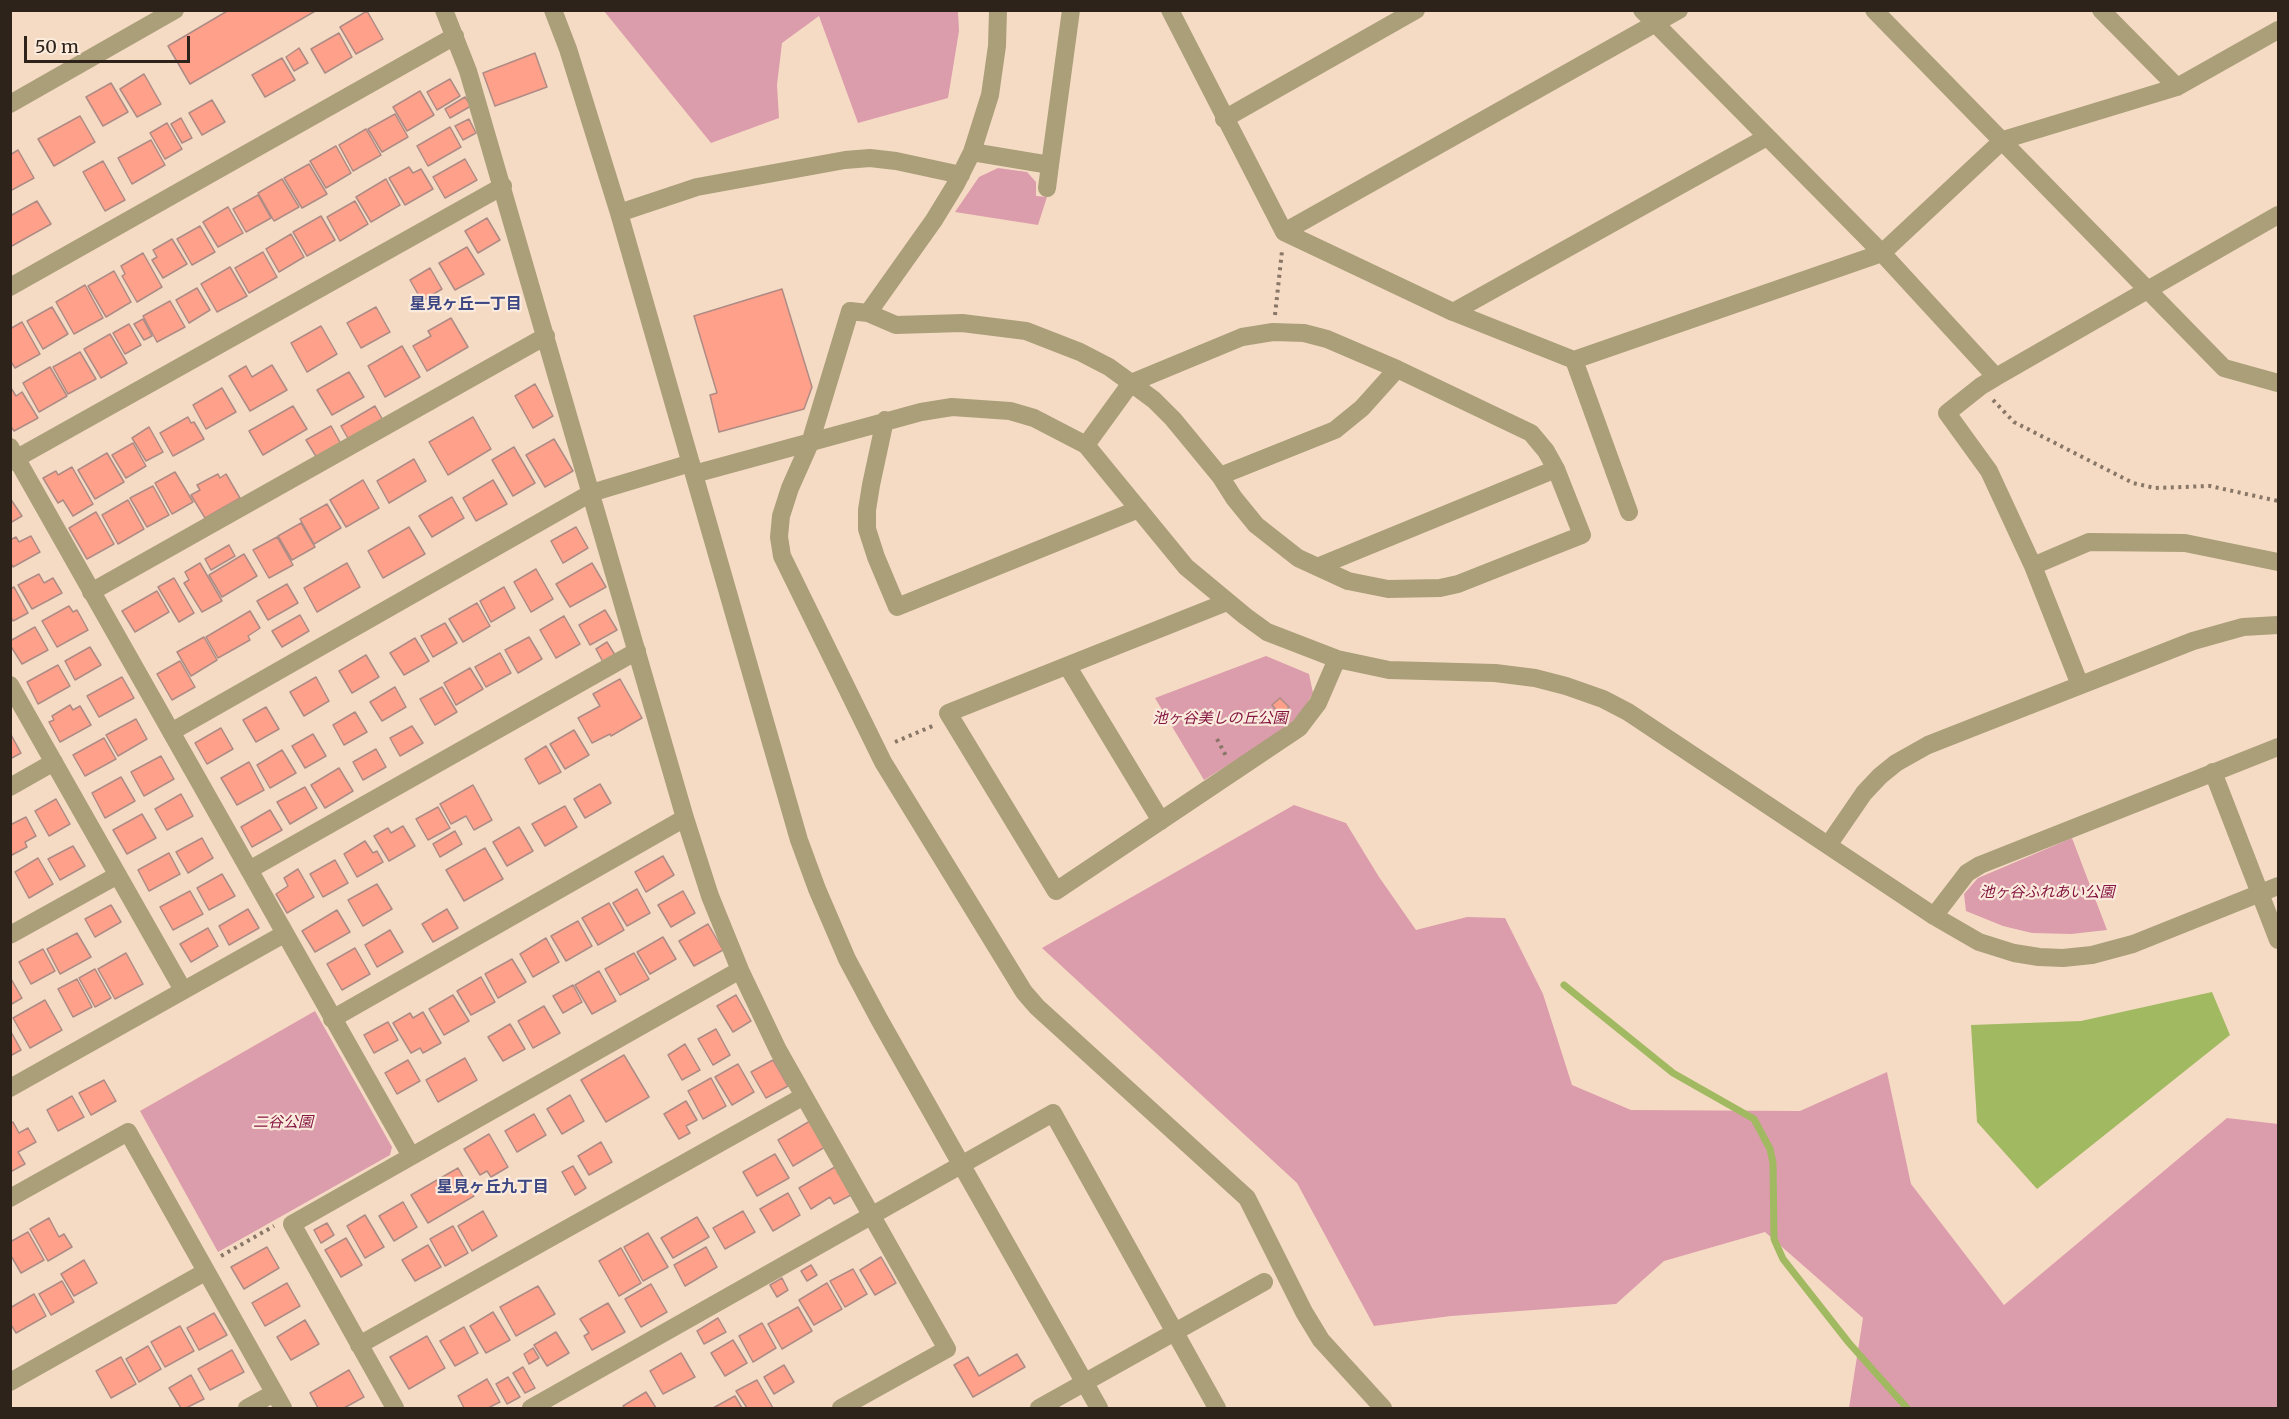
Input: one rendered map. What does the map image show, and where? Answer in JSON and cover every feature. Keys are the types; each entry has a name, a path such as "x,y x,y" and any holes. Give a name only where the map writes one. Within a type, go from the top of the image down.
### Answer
{"street":[{"path":"10,104 175,10"},
{"path":"444,10 468,71 503,186 685,818 710,896 740,970 778,1050 947,1349 841,1408"},
{"path":"553,10 572,60 619,213 799,840 817,889 847,959 1100,1408"},
{"path":"868,313 934,220 972,152 990,95 997,46 998,10"},
{"path":"1047,188 1071,10"},
{"path":"1170,10 1284,232 1453,312 1574,360 1882,253 2002,140 2177,87 2278,30"},
{"path":"1224,119 1416,10"},
{"path":"1642,10 1882,253 1988,382"},
{"path":"1284,232 1679,10"},
{"path":"1874,10 2224,368 2278,383"},
{"path":"2101,10 2177,87"},
{"path":"10,287 455,36"},
{"path":"1453,312 1767,137"},
{"path":"972,152 1050,165"},
{"path":"619,213 697,187 845,160 870,158 896,161 961,175"},
{"path":"411,1156 13,456 503,186"},
{"path":"2080,685 2033,566 1989,471 1947,413 1988,382 2278,215"},
{"path":"1086,445 1131,383 1242,337 1273,332 1304,333 1327,339 1397,369 1531,433 1546,451 1556,469 1582,535 1458,584 1440,588 1388,589 1348,581 1298,558 1256,525 1220,476 1173,419 1154,400 1131,383 1109,367 1080,352 1026,331 962,323 896,325 868,313 850,311 810,443 790,488 781,516 779,537 782,556 883,762 1024,992 1045,1014 1247,1198 1304,1312 1321,1340 1383,1408"},
{"path":"91,592 546,336"},
{"path":"1574,360 1629,512"},
{"path":"1220,476 1335,430 1362,408 1397,369"},
{"path":"171,732 591,493 810,443 885,420 921,412 952,407 1010,411 1034,418 1086,445 1186,567 1267,632 1337,659 1389,670 1495,673 1535,678 1603,699 1628,712 1934,916 1979,942 2039,957 2063,958 2092,955 2133,944 2278,886"},
{"path":"885,420 868,502 867,529 897,607 1139,509"},
{"path":"1317,567 1556,469"},
{"path":"2033,566 2089,542 2186,543 2278,562"},
{"path":"1227,602 948,713 1056,891 1299,728 1318,703 1337,659"},
{"path":"1829,844 1863,793 1880,776 1896,763 1928,746 2213,634 2243,627 2278,625"},
{"path":"249,870 637,651"},
{"path":"1068,667 1161,821"},
{"path":"10,685 183,990"},
{"path":"1934,916 1967,873 1980,865 2278,747"},
{"path":"10,787 54,762"},
{"path":"2213,772 2278,940"},
{"path":"332,1019 685,818"},
{"path":"10,935 118,875"},
{"path":"10,1088 284,934"},
{"path":"395,1408 292,1224 740,970"},
{"path":"359,1345 804,1096"},
{"path":"531,1408 1053,1113 1173,1334 1217,1408"},
{"path":"10,1198 128,1132 211,1265 279,1401 247,1408"},
{"path":"10,1382 211,1265"},
{"path":"1039,1408 1264,1282"}],"path":[{"path":"1273,332 1284,232"},
{"path":"1988,382 2014,422 2133,483 2155,488 2210,486 2278,501"},
{"path":"886,745 952,719"},
{"path":"211,1265 279,1223 292,1224"}],"green space":[{"path":"604,11 958,11 959,31 948,98 858,123 819,16 782,43 777,85 779,118 711,143"},
{"path":"998,168 1027,172 1036,182 1036,196 1047,197 1038,225 955,212 979,177"},
{"name":"池ヶ谷美しの丘公園","path":"1266,656 1309,674 1313,693 1295,723 1204,780 1155,698"},
{"path":"1294,805 1346,823 1379,877 1416,930 1467,917 1505,918 1543,994 1572,1085 1631,1110 1800,1111 1887,1072 1911,1184 2004,1305 2227,1118 2278,1124 2278,1408 1849,1408 1863,1318 1765,1232 1664,1261 1616,1304 1451,1316 1374,1326 1297,1183 1042,948"},
{"name":"池ヶ谷ふれあい公園","path":"2072,838 2107,930 2071,934 2032,933 2003,926 1966,911 1964,894 1978,878"},
{"name":"二谷公園","path":"315,1011 392,1147 390,1155 218,1252 140,1111"}],"shaded area":[{"path":"2212,992 2230,1035 2037,1189 1977,1122 1971,1025 2081,1021"}],"building":[{"path":"229,10 317,10 190,84 168,46"},
{"path":"367,11 383,39 356,54 340,27"},
{"path":"339,33 352,57 325,73 311,49"},
{"path":"299,48 308,63 294,71 286,57"},
{"path":"535,53 547,87 495,106 483,73"},
{"path":"282,58 295,80 265,97 252,75"},
{"path":"144,74 161,104 137,117 120,89"},
{"path":"450,79 460,96 437,110 427,92"},
{"path":"111,83 128,112 103,126 86,97"},
{"path":"420,91 434,115 407,131 393,107"},
{"path":"465,97 471,106 450,118 445,109"},
{"path":"212,100 225,122 202,135 189,113"},
{"path":"395,114 408,137 382,152 368,129"},
{"path":"80,116 95,142 54,166 38,139"},
{"path":"181,118 192,138 182,143 171,124"},
{"path":"469,119 476,133 463,140 455,126"},
{"path":"167,123 182,149 165,159 150,133"},
{"path":"450,127 461,147 428,166 417,146"},
{"path":"366,129 381,155 353,171 339,145"},
{"path":"151,140 165,165 132,184 118,158"},
{"path":"336,146 351,173 326,188 310,161"},
{"path":"18,150 34,178 10,191 10,155"},
{"path":"465,159 477,180 445,198 433,177"},
{"path":"103,161 125,200 105,211 83,172"},
{"path":"309,164 327,194 302,208 284,178"},
{"path":"409,167 413,173 421,169 433,189 405,205 389,178"},
{"path":"282,179 299,207 274,221 258,193"},
{"path":"386,179 400,205 371,222 356,197"},
{"path":"258,195 271,218 246,232 233,209"},
{"path":"37,201 51,224 10,247 10,216"},
{"path":"355,201 368,224 340,241 327,217"},
{"path":"228,207 243,233 218,247 203,222"},
{"path":"321,216 335,240 307,256 293,232"},
{"path":"487,218 500,240 478,253 465,231"},
{"path":"200,226 215,252 192,265 177,239"},
{"path":"291,234 304,257 279,272 266,249"},
{"path":"172,239 187,264 163,278 152,260 157,257 153,250"},
{"path":"467,247 484,274 455,290 439,263"},
{"path":"263,252 277,277 249,293 235,268"},
{"path":"143,253 162,287 137,302 122,276 125,274 121,266"},
{"path":"230,267 247,296 217,312 201,284"},
{"path":"430,268 442,289 422,301 410,280"},
{"path":"114,271 131,302 106,317 88,286"},
{"path":"85,285 103,318 74,334 56,302"},
{"path":"197,288 210,310 189,323 176,300"},
{"path":"782,289 812,387 804,409 719,432 710,395 717,393 694,316"},
{"path":"170,301 185,327 157,342 143,316"},
{"path":"52,307 68,334 43,349 27,321"},
{"path":"376,307 390,332 361,348 347,323"},
{"path":"451,318 468,347 427,371 413,346 431,336 428,331"},
{"path":"143,319 152,336 144,340 134,324"},
{"path":"22,322 40,354 15,368 10,360 10,329"},
{"path":"129,324 141,345 125,354 113,333"},
{"path":"321,326 337,354 307,372 291,343"},
{"path":"110,334 127,363 101,378 84,349"},
{"path":"402,346 420,377 385,397 368,366"},
{"path":"80,352 96,379 68,394 53,367"},
{"path":"272,365 287,390 250,411 229,376 246,366 252,377"},
{"path":"50,367 67,396 39,412 23,383"},
{"path":"349,372 364,397 332,415 317,390"},
{"path":"535,384 553,416 533,428 515,396"},
{"path":"11,388 16,396 22,392 38,418 14,431 10,425"},
{"path":"222,388 236,412 206,429 193,405"},
{"path":"293,406 307,429 263,455 249,431"},
{"path":"375,406 384,422 350,442 341,426"},
{"path":"188,417 191,423 194,422 204,439 173,456 160,433"},
{"path":"473,417 491,449 448,475 429,442"},
{"path":"331,426 341,444 317,458 306,440"},
{"path":"149,427 163,452 146,461 132,438"},
{"path":"554,439 573,471 545,487 526,455"},
{"path":"133,443 146,466 126,478 112,455"},
{"path":"514,447 535,483 513,496 492,460"},
{"path":"107,453 124,482 95,499 78,470"},
{"path":"414,459 426,481 389,503 377,481"},
{"path":"72,467 93,504 73,516 63,500 58,503 43,478 56,471 58,475"},
{"path":"175,472 193,502 172,514 155,483"},
{"path":"218,474 220,478 226,474 240,498 205,518 191,495 200,490 197,485"},
{"path":"363,480 379,508 346,527 330,500"},
{"path":"493,480 507,504 476,521 463,498"},
{"path":"153,486 169,515 147,527 130,498"},
{"path":"452,497 464,518 432,537 419,516"},
{"path":"10,498 22,516 10,523"},
{"path":"128,500 144,529 118,544 102,515"},
{"path":"327,504 341,528 314,544 300,519"},
{"path":"96,512 114,544 87,559 69,528"},
{"path":"301,523 315,547 292,560 278,536"},
{"path":"409,527 425,554 383,578 368,551"},
{"path":"576,527 588,548 563,563 551,541"},
{"path":"31,536 40,552 13,567 10,561 10,540 16,537 19,542"},
{"path":"277,537 293,565 269,578 253,550"},
{"path":"229,545 235,556 211,570 205,559"},
{"path":"244,554 257,576 222,597 209,575"},
{"path":"200,563 222,601 202,612 184,583 189,580 185,572"},
{"path":"347,563 360,587 317,612 304,588"},
{"path":"592,563 606,587 570,607 556,584"},
{"path":"536,569 553,599 531,612 514,582"},
{"path":"39,574 44,583 53,578 62,593 32,609 18,585"},
{"path":"174,578 194,613 179,622 158,587"},
{"path":"287,584 298,603 268,620 257,601"},
{"path":"14,587 28,613 13,621 10,615 10,589"},
{"path":"504,587 515,608 491,622 480,601"},
{"path":"157,591 169,612 135,632 122,611"},
{"path":"477,603 490,626 463,642 449,619"},
{"path":"69,606 73,612 77,610 88,630 57,647 42,621"},
{"path":"605,610 617,630 590,645 579,625"},
{"path":"250,611 260,628 248,636 250,640 218,658 206,637"},
{"path":"300,615 309,631 282,647 272,631"},
{"path":"564,616 580,644 556,658 540,630"},
{"path":"445,623 457,643 433,657 421,636"},
{"path":"35,627 48,650 22,664 10,645 10,641"},
{"path":"204,637 217,660 191,676 177,652"},
{"path":"529,637 542,659 518,673 505,650"},
{"path":"415,638 429,661 404,675 390,653"},
{"path":"607,642 615,655 603,662 596,649"},
{"path":"90,647 101,665 75,680 65,661"},
{"path":"500,653 511,673 486,687 475,667"},
{"path":"366,655 379,677 352,693 339,671"},
{"path":"180,661 195,687 172,700 157,674"},
{"path":"58,665 70,686 38,704 27,682"},
{"path":"470,668 483,689 456,705 444,683"},
{"path":"122,677 134,698 99,717 87,696"},
{"path":"316,677 329,701 304,716 290,692"},
{"path":"620,679 642,718 611,736 610,734 592,743 578,718 600,706 593,694"},
{"path":"395,687 406,707 382,721 370,702"},
{"path":"442,687 457,712 435,725 420,699"},
{"path":"1280,698 1289,707 1281,715 1272,705"},
{"path":"70,705 73,710 80,706 91,725 60,742 49,722 54,720 52,716"},
{"path":"266,707 279,729 256,742 243,720"},
{"path":"355,712 367,732 344,745 333,725"},
{"path":"136,719 147,739 118,756 106,735"},
{"path":"412,726 423,743 400,756 390,738"},
{"path":"221,728 233,749 207,764 195,743"},
{"path":"574,730 589,755 565,769 550,744"},
{"path":"10,733 21,753 10,759"},
{"path":"313,734 326,756 305,768 292,746"},
{"path":"104,738 116,759 85,776 73,755"},
{"path":"546,746 561,772 539,784 525,759"},
{"path":"376,749 386,767 363,780 353,762"},
{"path":"282,750 296,773 270,788 257,765"},
{"path":"161,756 174,779 144,796 131,772"},
{"path":"249,762 264,790 237,805 221,778"},
{"path":"339,768 353,791 325,808 311,785"},
{"path":"121,777 135,801 105,818 92,793"},
{"path":"600,784 611,803 585,818 574,799"},
{"path":"473,785 492,820 474,830 466,816 451,824 440,804"},
{"path":"305,787 317,808 290,824 277,802"},
{"path":"181,794 193,816 167,830 155,809"},
{"path":"56,799 70,824 49,836 35,811"},
{"path":"565,806 577,827 545,846 532,824"},
{"path":"438,807 450,828 428,840 416,819"},
{"path":"270,810 282,830 252,847 241,827"},
{"path":"142,814 156,838 127,854 113,830"},
{"path":"26,817 36,836 25,842 27,847 10,856 10,825"},
{"path":"403,826 415,846 389,861 374,836 388,828 391,833"},
{"path":"519,827 533,851 507,866 493,842"},
{"path":"455,831 462,844 440,857 433,844"},
{"path":"202,838 213,858 188,873 176,852"},
{"path":"365,841 373,853 377,851 383,862 357,877 344,854"},
{"path":"73,846 85,866 60,880 48,859"},
{"path":"485,848 503,879 464,901 446,870"},
{"path":"169,853 180,874 149,891 138,870"},
{"path":"663,856 674,875 646,892 635,872"},
{"path":"38,858 53,884 29,898 15,872"},
{"path":"335,860 348,883 323,897 310,874"},
{"path":"298,869 314,897 287,913 276,894 288,886 284,878"},
{"path":"222,874 235,896 209,910 197,888"},
{"path":"377,884 392,909 363,926 348,900"},
{"path":"637,889 650,913 627,926 613,903"},
{"path":"190,891 203,914 173,930 160,907"},
{"path":"683,891 695,913 671,927 658,905"},
{"path":"609,903 624,930 598,945 582,918"},
{"path":"111,905 121,922 95,937 85,919"},
{"path":"248,909 259,928 229,945 219,926"},
{"path":"447,909 458,928 433,942 422,924"},
{"path":"337,910 350,932 315,952 302,931"},
{"path":"578,921 592,946 566,961 551,936"},
{"path":"708,924 723,950 694,966 679,941"},
{"path":"208,928 218,946 191,962 180,944"},
{"path":"390,930 403,952 377,967 365,945"},
{"path":"77,933 91,957 60,974 47,949"},
{"path":"663,937 676,959 650,974 637,952"},
{"path":"546,938 559,962 533,977 520,954"},
{"path":"355,948 370,974 342,990 327,964"},
{"path":"43,949 55,971 31,984 19,962"},
{"path":"126,953 143,984 115,999 98,969"},
{"path":"634,953 649,979 620,995 605,969"},
{"path":"512,959 526,982 498,998 485,974"},
{"path":"95,969 111,998 95,1007 79,978"},
{"path":"599,971 616,1001 592,1014 575,985"},
{"path":"10,977 22,998 10,1005"},
{"path":"481,977 495,1002 471,1015 457,991"},
{"path":"77,979 92,1007 73,1017 58,989"},
{"path":"573,985 582,1002 563,1013 553,996"},
{"path":"453,995 469,1021 444,1035 429,1009"},
{"path":"736,995 751,1021 733,1032 717,1006"},
{"path":"45,1000 62,1030 30,1048 13,1018"},
{"path":"544,1006 560,1033 533,1048 518,1021"},
{"path":"423,1012 441,1043 423,1053 420,1048 411,1053 393,1023 410,1013 413,1018"},
{"path":"388,1022 398,1040 374,1053 364,1035"},
{"path":"510,1024 525,1049 503,1061 488,1037"},
{"path":"716,1029 730,1055 713,1065 698,1039"},
{"path":"10,1030 21,1050 10,1056"},
{"path":"685,1044 700,1070 682,1080 668,1055"},
{"path":"624,1055 649,1097 606,1122 581,1080"},
{"path":"465,1058 477,1080 438,1102 426,1080"},
{"path":"408,1060 420,1081 397,1094 385,1073"},
{"path":"773,1060 788,1086 766,1098 751,1072"},
{"path":"738,1064 754,1092 732,1105 715,1077"},
{"path":"711,1078 726,1106 703,1119 688,1091"},
{"path":"104,1080 116,1101 91,1115 79,1093"},
{"path":"570,1095 584,1121 562,1134 547,1109"},
{"path":"72,1096 84,1117 58,1131 47,1110"},
{"path":"686,1101 697,1120 686,1126 690,1133 679,1139 664,1114"},
{"path":"534,1114 546,1135 517,1152 505,1131"},
{"path":"810,1121 825,1147 793,1166 778,1140"},
{"path":"13,1122 19,1133 28,1128 36,1142 18,1152 25,1164 10,1172 10,1124"},
{"path":"489,1134 508,1167 491,1177 487,1171 480,1175 464,1149"},
{"path":"601,1142 612,1162 589,1175 578,1156"},
{"path":"775,1154 789,1178 757,1196 743,1172"},
{"path":"573,1166 586,1188 575,1195 562,1172"},
{"path":"835,1167 851,1195 834,1204 830,1197 811,1209 799,1188"},
{"path":"458,1168 474,1196 428,1223 411,1195"},
{"path":"788,1193 800,1215 773,1231 760,1209"},
{"path":"403,1202 417,1227 394,1241 379,1216"},
{"path":"483,1211 497,1236 472,1251 458,1226"},
{"path":"743,1211 755,1232 725,1249 713,1228"},
{"path":"365,1215 384,1247 365,1258 347,1226"},
{"path":"697,1217 709,1237 673,1258 661,1238"},
{"path":"49,1218 59,1237 64,1234 72,1247 48,1261 30,1229"},
{"path":"327,1223 334,1235 321,1243 314,1230"},
{"path":"453,1226 468,1253 445,1266 430,1239"},
{"path":"28,1232 44,1260 21,1273 10,1254 10,1242"},
{"path":"648,1233 668,1267 643,1281 624,1247"},
{"path":"346,1238 362,1265 341,1277 325,1250"},
{"path":"428,1245 441,1267 415,1281 402,1260"},
{"path":"267,1247 279,1268 244,1289 231,1267"},
{"path":"706,1247 717,1267 685,1286 674,1265"},
{"path":"621,1248 641,1283 619,1296 599,1261"},
{"path":"881,1257 896,1283 875,1295 860,1270"},
{"path":"84,1260 97,1283 74,1296 61,1274"},
{"path":"811,1265 817,1275 807,1281 801,1271"},
{"path":"853,1269 867,1294 845,1307 830,1281"},
{"path":"782,1278 788,1290 777,1297 770,1285"},
{"path":"62,1281 74,1302 51,1315 39,1294"},
{"path":"287,1283 300,1306 265,1326 252,1303"},
{"path":"827,1283 842,1309 814,1325 799,1300"},
{"path":"651,1284 667,1312 641,1327 625,1299"},
{"path":"538,1286 555,1314 516,1336 500,1307"},
{"path":"34,1294 46,1316 16,1333 10,1323 10,1308"},
{"path":"608,1303 625,1332 592,1350 584,1336 589,1333 580,1319"},
{"path":"798,1307 812,1331 782,1349 768,1324"},
{"path":"493,1312 510,1340 486,1353 470,1326"},
{"path":"214,1313 227,1335 199,1350 187,1328"},
{"path":"718,1318 726,1332 704,1344 697,1331"},
{"path":"305,1320 319,1344 291,1360 277,1337"},
{"path":"762,1323 776,1348 753,1362 739,1336"},
{"path":"180,1326 194,1351 165,1367 151,1342"},
{"path":"464,1327 478,1353 455,1366 440,1341"},
{"path":"556,1332 569,1353 547,1366 534,1345"},
{"path":"427,1336 445,1368 409,1389 390,1357"},
{"path":"733,1340 747,1363 725,1376 711,1353"},
{"path":"148,1346 161,1369 139,1382 126,1359"},
{"path":"533,1348 539,1358 529,1364 524,1354"},
{"path":"232,1350 244,1372 210,1390 198,1369"},
{"path":"681,1353 695,1377 663,1394 650,1371"},
{"path":"1017,1354 1025,1367 973,1397 954,1365 968,1357 979,1376"},
{"path":"121,1357 136,1384 111,1398 96,1371"},
{"path":"784,1365 794,1382 774,1394 764,1377"},
{"path":"523,1367 535,1388 525,1393 513,1373"},
{"path":"349,1370 364,1397 344,1408 318,1408 310,1393"},
{"path":"191,1375 204,1399 186,1408 181,1408 169,1388"},
{"path":"508,1377 520,1397 507,1404 496,1384"},
{"path":"487,1379 500,1402 488,1408 464,1408 458,1396"},
{"path":"757,1380 773,1408 747,1408 736,1391"},
{"path":"646,1392 656,1408 625,1408 623,1406"},
{"path":"735,1396 742,1408 713,1408"}],"waterway":[{"path":"1564,985 1673,1073 1754,1119 1770,1149 1773,1163 1774,1239 1783,1259 1849,1343 1907,1408"}],"district":[{"name":"星見ヶ丘一丁目","path":"466,304"},
{"name":"星見ヶ丘九丁目","path":"493,1187"}]}
